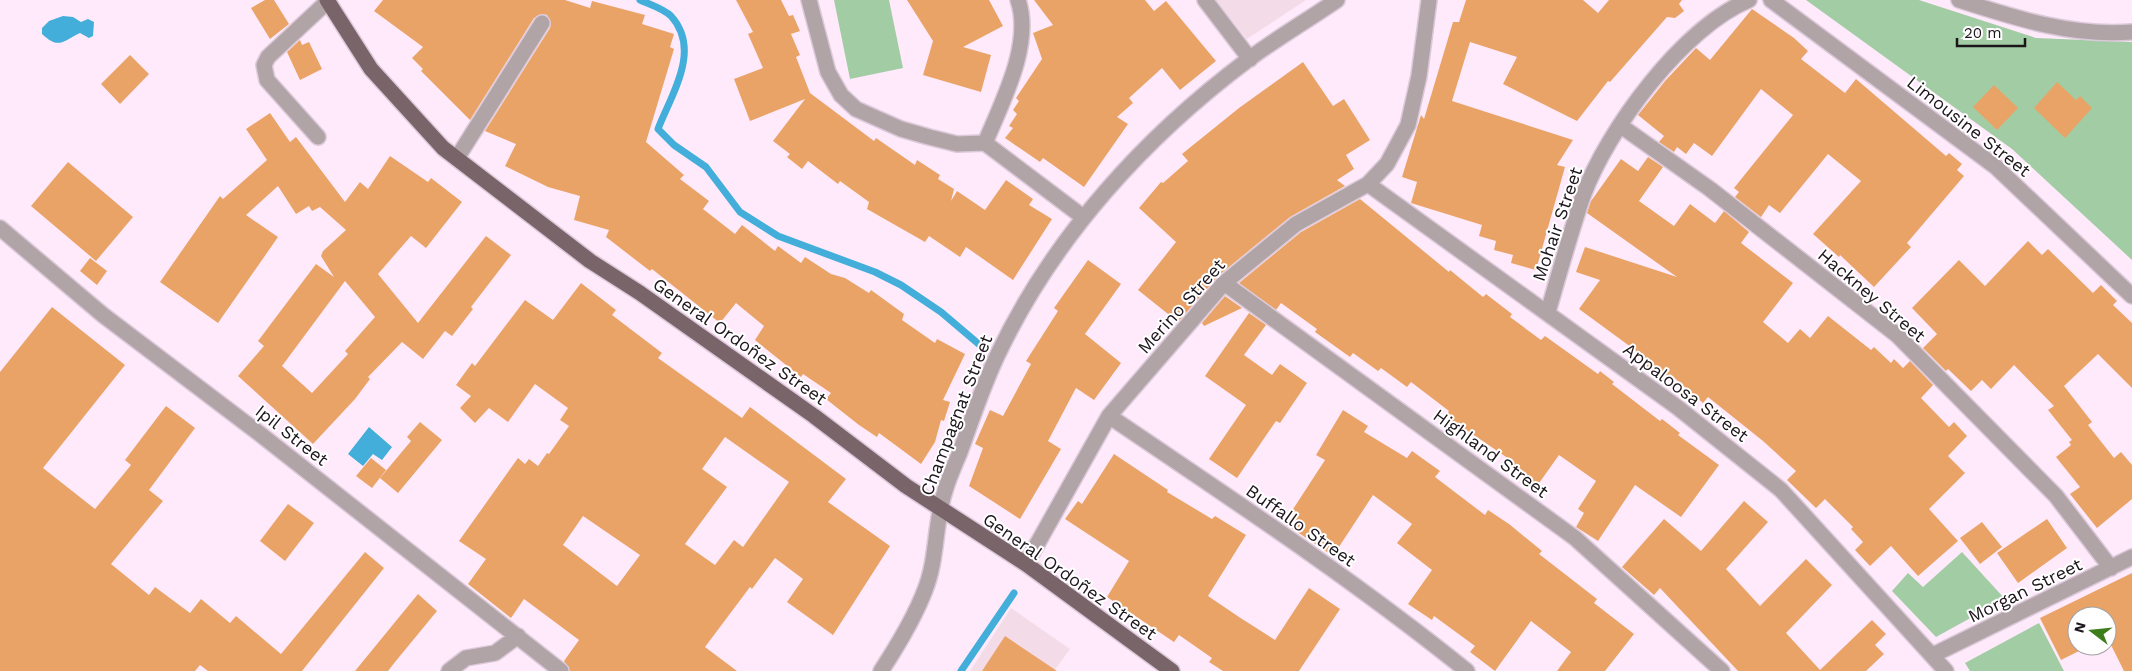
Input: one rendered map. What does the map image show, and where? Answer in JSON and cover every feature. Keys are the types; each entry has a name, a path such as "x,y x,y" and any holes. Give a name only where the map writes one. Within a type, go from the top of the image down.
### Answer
{"main road":[{"name":"General Ordoñez Street","path":"327,0 371,69 443,148 590,261 640,293 806,411 940,510 1026,564 1172,671"}],"street":[{"path":"318,137 267,80 264,65 268,57 327,0"},
{"path":"809,0 828,72 841,95 856,109 892,126 929,138 957,144 985,143 1083,217"},
{"path":"985,143 1006,92 1021,45 1022,20 1018,0"},
{"path":"1205,0 1250,58"},
{"name":"Champagnat Street","path":"881,671 905,634 925,589 933,561 940,510 947,486 998,353 1032,293 1083,217 1150,145 1198,100 1250,58 1337,0"},
{"name":"Merino Street","path":"1026,564 1109,416 1224,283 1296,224 1368,184 1387,164 1408,125 1418,76 1429,0"},
{"name":"Mohair Street","path":"1548,312 1584,195 1600,160 1621,126 1656,76 1682,47 1736,5 1748,0"},
{"name":"Limousine Street","path":"1771,0 1996,167 2132,296"},
{"path":"1959,0 2028,22 2082,31 2132,32"},
{"path":"457,158 542,23"},
{"name":"Hackney Street","path":"1621,126 1710,189 1897,335 2056,496 2111,568"},
{"name":"Appaloosa Street","path":"1368,184 1677,406 1781,490 1946,671"},
{"name":"Ipil Street","path":"0,228 102,315 260,434 562,671"},
{"name":"Highland Street","path":"1224,283 1575,538 1722,671"},
{"name":"Buffallo Street","path":"1109,416 1277,530 1434,644 1467,671"},
{"name":"Morgan Street","path":"1933,655 2132,557"},
{"path":"449,671 466,658 495,653 518,636"}],"shaded area":[{"path":"1216,0 1306,0 1247,39"},
{"path":"1011,608 1070,649 1054,671 970,671"}],"green space":[{"path":"834,0 889,0 903,68 850,79"},
{"path":"1806,0 1919,0 2036,38 2132,42 2132,260 2012,149"},
{"path":"1962,552 2005,599 1936,637 1892,591 1908,573 1923,587"},
{"path":"2039,623 2064,671 1970,671 1965,663"}],"water":[{"path":"63,16 73,17 81,22 88,19 94,22 93,36 89,38 80,33 57,43 42,34 42,28 49,21"},
{"path":"369,427 392,447 382,460 373,454 363,466 348,454"}],"building":[{"path":"265,0 274,0 289,24 270,39 251,8"},
{"path":"383,0 565,0 590,8 592,1 645,15 642,24 674,34 670,47 674,49 646,142 684,175 680,179 709,201 703,209 735,234 742,225 775,251 778,246 801,263 805,257 831,274 845,278 869,293 871,290 904,314 902,320 935,343 937,339 965,354 943,400 950,402 944,421 941,420 935,442 921,464 879,433 877,437 859,425 826,399 831,393 803,374 801,377 755,340 764,326 736,303 720,323 652,269 650,271 606,237 609,230 574,220 580,196 548,187 505,166 516,144 485,131 550,28 551,23 547,15 542,14 534,18 470,120 421,71 423,69 412,58 423,47 374,11"},
{"path":"736,0 781,0 789,16 793,15 800,31 791,34 800,55 796,57 810,93 874,141 876,138 915,165 917,160 940,175 938,179 954,189 951,201 957,191 985,210 1006,180 1033,199 1029,205 1052,219 1013,280 966,247 960,257 929,236 925,242 867,209 869,202 840,181 838,184 808,161 802,169 787,157 790,154 773,141 805,99 750,121 734,79 763,68 748,34 753,32"},
{"path":"907,0 989,0 1003,26 963,47 991,55 981,92 923,75 933,41"},
{"path":"1034,0 1145,0 1154,11 1166,1 1216,61 1180,90 1162,68 1129,98 1133,103 1117,117 1128,124 1084,187 1043,158 1040,162 1005,138 1013,128 1009,126 1017,114 1013,110 1019,101 1016,98 1042,59 1033,33 1053,25"},
{"path":"1466,0 1583,0 1598,13 1609,0 1682,0 1679,4 1684,11 1675,18 1667,17 1610,82 1608,81 1577,121 1503,84 1517,57 1470,42 1452,101 1573,140 1557,165 1565,167 1536,270 1511,263 1513,255 1494,250 1496,241 1479,236 1482,225 1411,203 1417,182 1402,177 1421,115 1424,119 1453,22 1459,22"},
{"path":"1752,9 1794,38 1808,51 1801,59 1845,93 1856,79 1946,156 1949,153 1962,164 1957,170 1964,176 1907,243 1911,247 1874,287 1840,255 1839,257 1813,234 1861,181 1828,154 1780,213 1769,205 1761,217 1735,197 1739,192 1734,188 1793,115 1761,89 1712,156 1694,143 1686,154 1677,147 1674,152 1659,142 1664,136 1638,115 1665,81 1696,48 1710,60"},
{"path":"300,40 302,45 309,42 322,69 300,80 287,52"},
{"path":"130,55 149,74 120,104 101,84"},
{"path":"1303,62 1333,106 1344,99 1370,140 1346,155 1354,169 1337,180 1345,186 1290,217 1218,276 1178,322 1138,290 1176,242 1139,208 1161,182 1163,183 1188,161 1182,154 1239,108"},
{"path":"2057,82 2076,100 2080,96 2092,108 2065,138 2034,108"},
{"path":"1994,85 2018,108 1997,130 1973,107"},
{"path":"270,113 290,142 296,137 345,202 360,182 368,189 390,156 428,182 431,178 462,202 426,248 411,236 378,274 418,323 486,236 511,255 471,307 473,309 452,336 445,331 423,359 402,342 368,377 370,379 355,399 313,444 238,376 264,346 258,341 316,264 334,277 321,256 323,251 346,230 320,207 312,211 309,206 296,214 278,186 246,215 278,237 218,323 160,282 220,196 223,199 267,160 246,129","holes":["345,281 375,317 345,351 348,354 312,393 282,366"]},
{"path":"1648,157 1663,167 1639,201 1674,226 1690,204 1715,223 1724,211 1749,232 1741,243 1793,283 1763,322 1788,343 1800,329 1810,338 1828,316 1871,350 1874,347 1891,363 1894,359 1903,368 1910,361 1933,385 1921,398 1949,427 1954,422 1967,436 1948,456 1965,473 1929,509 1958,541 1918,576 1891,546 1870,566 1855,550 1863,542 1851,529 1853,527 1825,499 1816,508 1787,480 1796,471 1763,441 1708,397 1703,403 1670,374 1665,381 1646,366 1650,361 1579,309 1600,280 1576,272 1585,247 1677,277 1587,213 1591,201 1621,159 1638,171"},
{"path":"68,162 133,217 96,261 31,206"},
{"path":"1360,199 1449,272 1450,270 1483,297 1486,294 1512,314 1510,317 1541,340 1545,336 1598,374 1600,371 1614,382 1612,384 1660,421 1662,419 1680,433 1678,435 1719,465 1681,517 1635,485 1598,541 1576,527 1584,513 1578,509 1596,481 1559,455 1537,486 1509,465 1512,461 1446,416 1449,411 1411,382 1407,387 1381,368 1378,371 1353,353 1350,357 1315,332 1317,329 1281,303 1276,310 1239,283 1301,232"},
{"path":"2028,241 2042,255 2048,249 2093,293 2101,285 2117,301 2113,305 2132,323 2132,388 2098,354 2064,386 2092,422 2088,425 2114,458 2121,452 2132,465 2132,499 2097,528 2070,494 2080,487 2056,457 2071,445 2069,442 2072,440 2048,410 2054,406 2014,365 1991,389 1982,380 1971,391 1948,369 1946,371 1923,348 1937,334 1912,308 1959,260 1985,286"},
{"path":"90,258 107,271 97,285 80,271"},
{"path":"1088,260 1121,284 1085,334 1121,363 1094,400 1076,388 1048,441 1061,449 1020,519 969,486 983,448 975,444 990,410 1003,416 1031,364 1026,361 1058,311 1054,308"},
{"path":"581,283 616,310 612,315 662,353 658,358 742,418 750,407 846,479 828,502 890,546 833,635 787,602 803,579 775,558 752,589 750,587 705,647 737,671 570,671 564,661 579,640 524,599 511,618 468,584 486,559 459,541 518,458 525,464 529,459 538,466 547,453 549,454 569,426 560,420 568,408 535,384 508,422 489,408 475,423 460,408 471,396 456,385 472,363 475,366 525,300 553,320","holes":["725,437 789,482 743,547 734,540 715,565 685,544 727,487 702,469","583,516 640,555 617,586 563,545"]},
{"path":"1225,296 1242,308 1204,326 1202,323"},
{"path":"52,307 125,365 43,468 95,509 131,465 125,460 166,406 195,428 149,490 163,501 111,564 149,595 155,587 190,613 201,599 230,623 236,616 281,654 365,552 384,568 302,671 208,671 200,665 195,671 0,671 0,372"},
{"path":"1249,313 1266,325 1244,355 1272,375 1280,364 1307,383 1280,423 1276,421 1237,478 1209,459 1246,405 1205,376"},
{"path":"1343,410 1368,426 1364,432 1407,458 1412,451 1440,471 1435,477 1485,515 1488,510 1509,524 1542,551 1539,554 1597,599 1594,603 1634,634 1605,671 1557,671 1571,652 1531,621 1495,671 1470,652 1475,646 1434,616 1432,620 1408,604 1432,570 1397,543 1412,524 1373,495 1333,556 1284,523 1325,460 1316,455"},
{"path":"420,422 442,440 398,493 380,478 411,441 407,437"},
{"path":"1114,454 1168,490 1167,492 1212,519 1215,516 1246,535 1208,596 1275,640 1309,588 1340,609 1299,671 1223,671 1209,662 1212,658 1179,635 1174,642 1107,597 1129,561 1065,519 1078,501 1082,504"},
{"path":"371,458 386,470 372,488 356,476"},
{"path":"1744,501 1768,522 1726,569 1760,606 1806,559 1832,585 1786,633 1820,670 1872,620 1886,634 1875,645 1884,654 1866,671 1738,671 1660,588 1654,595 1622,567 1664,519 1701,551"},
{"path":"288,504 314,523 285,561 260,541"},
{"path":"2047,519 2067,548 2018,583 1997,553"},
{"path":"1982,522 2002,547 1980,564 1960,538"},
{"path":"2132,573 2132,671 2124,671 2116,656 2117,606 2067,606 2067,656 2069,656 2061,660 2040,618"},
{"path":"418,594 437,611 388,671 355,671"},
{"path":"1005,636 1057,671 982,671"}],"waterway":[{"path":"640,0 668,13 680,29 684,43 684,58 681,72 658,129 674,145 706,167 740,212 778,236 875,272 901,285 941,312 981,346"},
{"path":"961,671 1014,593"}]}
